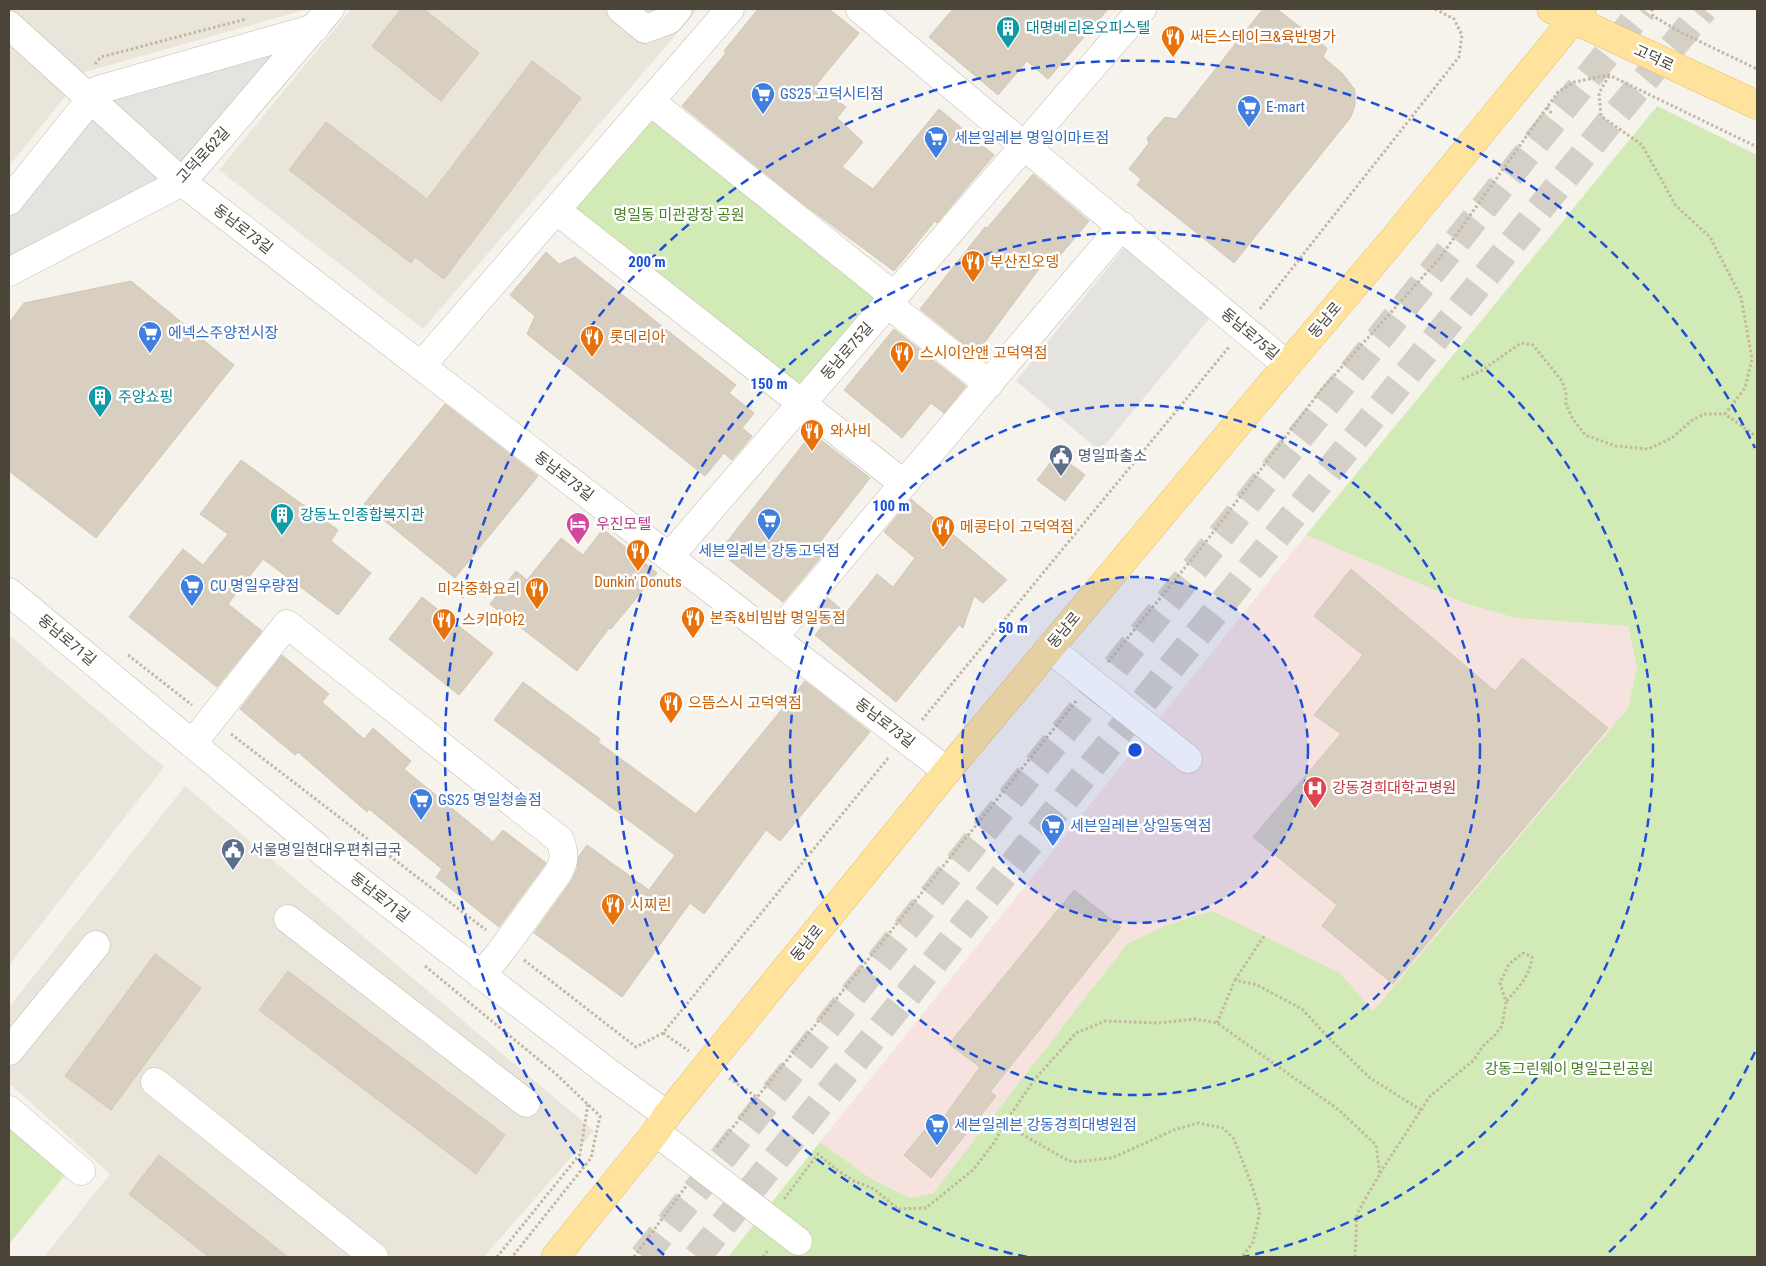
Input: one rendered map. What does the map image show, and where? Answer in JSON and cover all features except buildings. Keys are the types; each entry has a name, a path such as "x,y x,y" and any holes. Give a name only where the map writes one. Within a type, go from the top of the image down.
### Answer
{"main road":[{"name":"고덕로","path":"1569,12 1649,56 1757,105"},
{"name":"동남로","path":"555,1257 947,770 1392,241 1569,12"}],"street":[{"path":"621,9 645,29 669,20 678,9"},
{"path":"421,366 730,9"},
{"name":"동남로75길","path":"860,9 1287,364"},
{"name":"동남로75길","path":"669,557 1142,9"},
{"name":"고덕로62길","path":"9,201 98,90 323,18"},
{"name":"고덕로62길","path":"9,272 182,182 323,18"},
{"name":"동남로73길","path":"9,26 182,182 947,770"},
{"path":"650,101 891,300 988,384"},
{"path":"556,210 904,484"},
{"path":"774,637 1122,226"},
{"name":"동남로71길","path":"9,592 335,862 613,1076 661,1124 798,1241"},
{"path":"192,744 287,624 560,840 564,862 558,873 505,946 481,975"},
{"path":"1049,648 1188,759"},
{"path":"288,919 526,1103"},
{"path":"9,1052 96,945"},
{"path":"155,1082 374,1257"},
{"path":"9,1110 81,1171"}],"path":[{"path":"126,653 636,1047 663,1033 1245,328 1459,57 1462,35 1454,19 1435,9"},
{"path":"1652,9 1653,16 1680,32 1757,69"},
{"path":"1609,75 1600,93 1601,116 1642,145 1676,206 1710,237 1742,297 1752,359 1745,388 1725,414"},
{"path":"1552,114 1547,107 1558,92 1574,82 1609,75 1757,147"},
{"path":"1462,379 1481,371 1521,343 1533,345 1562,381 1566,392 1566,405 1573,420 1585,435 1616,446 1648,449 1672,438 1691,421 1704,414 1725,414 1757,437"},
{"path":"1217,1023 1235,980 1264,936"},
{"path":"1355,1257 1357,1214 1365,1199 1429,1098 1474,1060 1483,1046 1502,1026 1506,1002 1500,983 1509,964 1523,953 1532,957 1527,977 1506,1002"},
{"path":"1235,980 1257,986 1302,1008 1327,1036 1370,1078 1421,1110"},
{"path":"779,1206 818,1154 854,1181 874,1189 898,1209 926,1208 973,1170 994,1143 1004,1124 1035,1079 1076,1033 1105,1021 1159,1023 1195,1019 1217,1023 1339,1110 1376,1145 1380,1174"},
{"path":"497,1257 580,1154 588,1103 600,1116 591,1158 512,1257"},
{"path":"1004,1124 1067,1160 1074,1162 1112,1158 1174,1130 1198,1123 1223,1128 1234,1139 1260,1212 1253,1242 1242,1257"}],"shaded area":[{"path":"9,9 308,9 85,72 9,166"},
{"path":"351,9 698,9 423,329 219,170"},
{"path":"315,28 191,170 98,91"},
{"path":"91,100 182,182 9,272 9,211"},
{"path":"1128,243 1213,314 1100,451 1016,381"},
{"name":"강동경희대학교병원","path":"1306,535 1467,604 1516,618 1628,626 1637,667 1628,708 1373,1011 1339,973 1127,944 933,1193 910,1198 870,1178 820,1142"},
{"path":"9,635 164,767 9,965"},
{"path":"185,786 594,1131 484,1257 44,1257 110,1174 9,1083 9,1007"}],"green space":[{"name":"강동그린웨이 명일근린공원","path":"1657,106 1757,155 1757,1257 728,1257 820,1142 870,1178 910,1198 933,1193 1127,944 1169,924 1212,911 1340,973 1373,1011 1628,708 1637,667 1628,626 1516,618 1467,604 1306,535"},
{"name":"명일동 미관광장 공원","path":"650,112 881,297 800,391 569,208"},
{"path":"9,1119 69,1170 9,1244"}],"tunnel":[{"path":"643,1257 1643,9"},
{"path":"697,1257 1608,124 1704,9"}],"place":[{"name":"대명베리온오피스텔","path":"1008,49"},
{"name":"써든스테이크&육반명가","path":"1173,58"},
{"name":"GS25 고덕시티점","path":"763,115"},
{"name":"E-mart","path":"1249,128"},
{"name":"세븐일레븐 명일이마트점","path":"936,159"},
{"name":"부산진오뎅","path":"973,283"},
{"name":"에넥스주양전시장","path":"150,354"},
{"name":"롯데리아","path":"592,358"},
{"name":"스시이안앤 고덕역점","path":"902,374"},
{"name":"주양쇼핑","path":"100,418"},
{"name":"와사비","path":"812,452"},
{"name":"명일파출소","path":"1061,477"},
{"name":"강동노인종합복지관","path":"282,536"},
{"name":"세븐일레븐 강동고덕점","path":"769,541"},
{"name":"우진모텔","path":"578,545"},
{"name":"메콩타이 고덕역점","path":"943,548"},
{"name":"Dunkin' Donuts","path":"638,572"},
{"name":"CU 명일우량점","path":"192,607"},
{"name":"미각중화요리","path":"537,610"},
{"name":"본죽&비빔밥 명일동점","path":"693,639"},
{"name":"스키마야2","path":"444,641"},
{"name":"으뜸스시 고덕역점","path":"671,724"},
{"name":"강동경희대학교병원","path":"1315,809"},
{"name":"GS25 명일청솔점","path":"421,821"},
{"name":"세븐일레븐 상일동역점","path":"1053,847"},
{"name":"서울명일현대우편취급국","path":"233,871"},
{"name":"시찌린","path":"613,926"},
{"name":"세븐일레븐 강동경희대병원점","path":"937,1146"}]}
